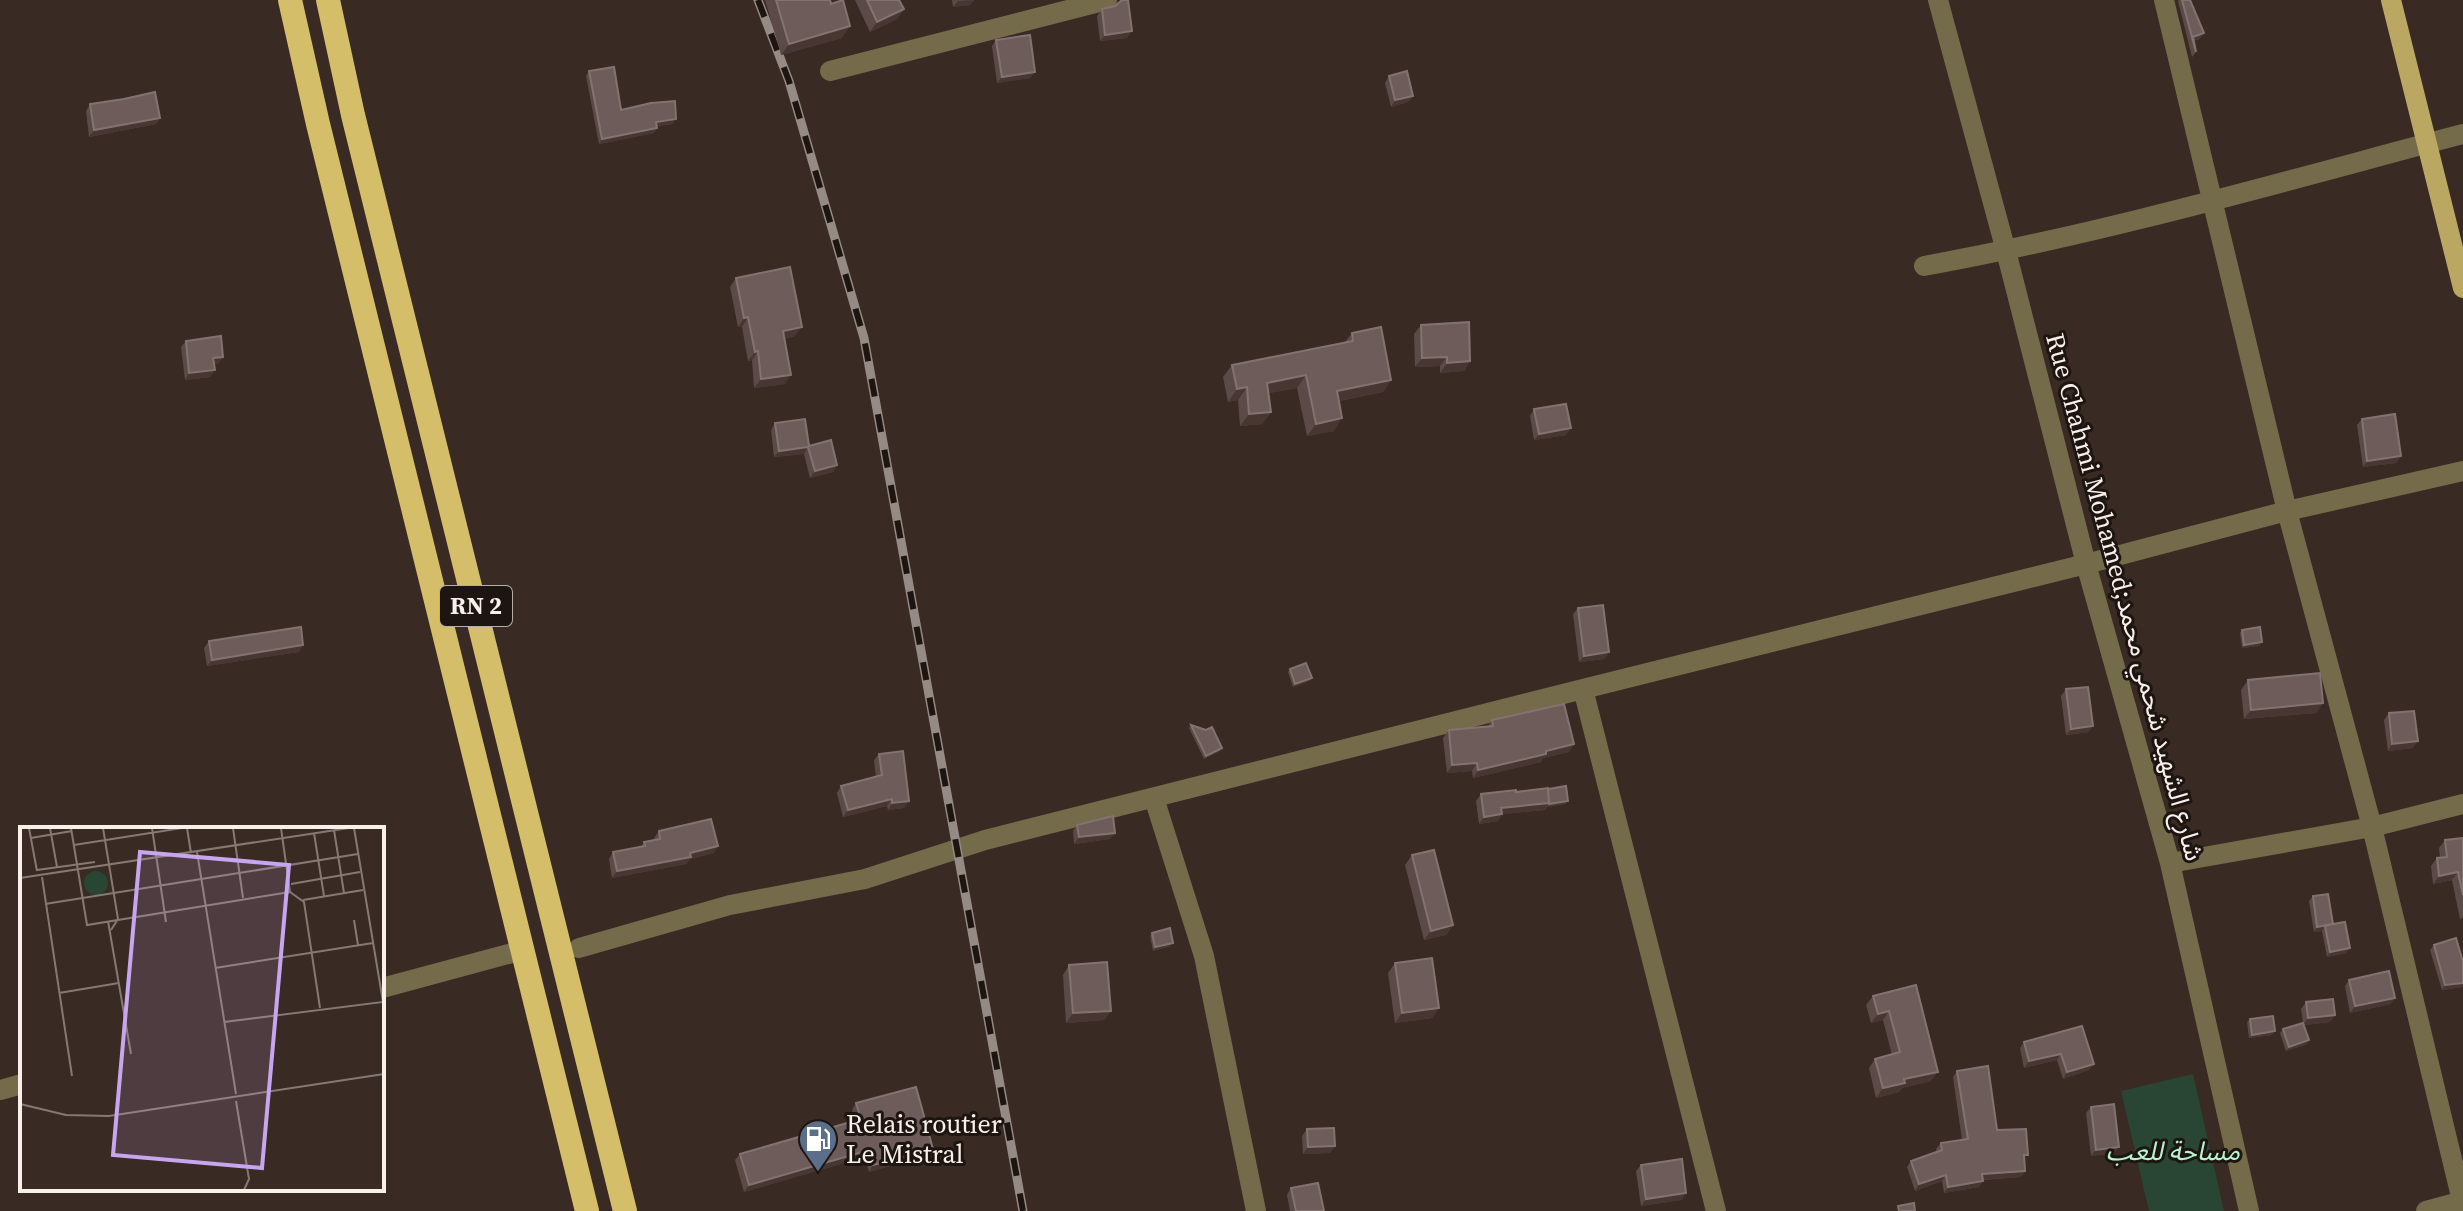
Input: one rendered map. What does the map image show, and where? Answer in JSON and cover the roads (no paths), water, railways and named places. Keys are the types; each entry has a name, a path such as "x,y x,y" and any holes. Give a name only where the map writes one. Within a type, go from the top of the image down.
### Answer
{"highway":[{"name":"RN 2","path":"290,0 587,1211"},
{"name":"RN 2","path":"328,0 353,115 625,1211"}],"main road":[{"path":"2391,0 2463,288"}],"street":[{"path":"830,71 1107,0"},
{"name":"Rue Chahmi Mohamed;شارع الشهيد شحمي محمد","path":"1938,0 2086,564 2170,863 2249,1211"},
{"path":"2164,0 2287,511 2372,827 2463,1203 2426,1211"},
{"path":"1924,266 2006,251 2463,134"},
{"path":"579,948 730,905 865,879 985,840 2287,511 2463,471"},
{"path":"1583,689 1716,1211"},
{"path":"1154,798 1204,956 1256,1211"},
{"path":"2170,863 2372,827 2463,804"},
{"path":"384,987 523,950"},
{"path":"0,1090 20,1085"}],"railway":[{"path":"758,0 789,81 864,338 1023,1211"}],"place":[{"name":"Relais routier Le Mistral","path":"818,1173"}],"park label":[{"name":"مساحة للعب","path":"2173,1151"}]}
